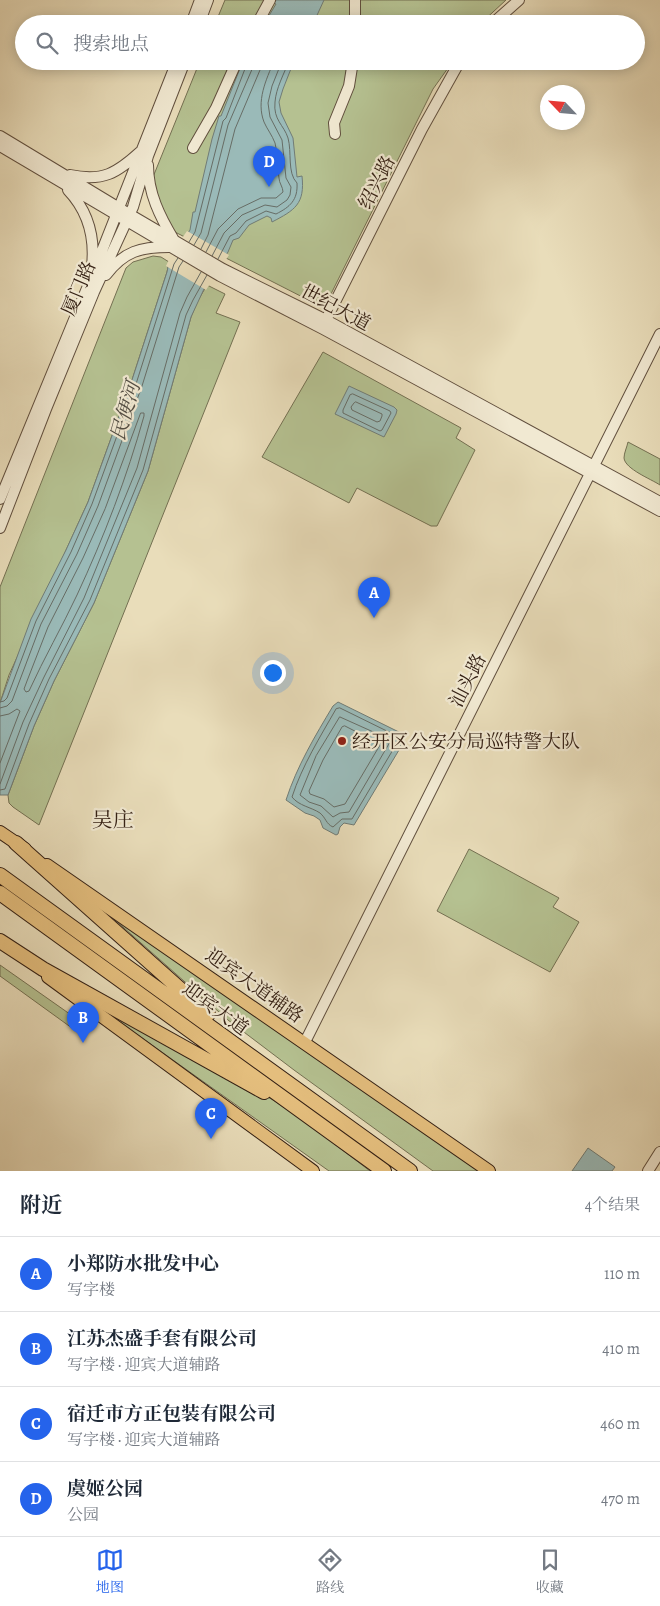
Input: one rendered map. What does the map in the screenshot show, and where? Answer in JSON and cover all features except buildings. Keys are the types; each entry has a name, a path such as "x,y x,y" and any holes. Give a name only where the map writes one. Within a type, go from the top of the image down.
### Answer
{"highway":[{"path":"16,843 194,1003 330,1112"},
{"name":"迎宾大道","path":"0,875 27,904 384,1171"},
{"name":"迎宾大道","path":"0,892 27,904 330,1112 410,1171"},
{"path":"0,941 43,969 330,1131"}],"main road":[{"name":"迎宾大道辅路","path":"0,832 489,1171"},
{"path":"0,941 313,1171"}],"street":[{"path":"194,15 200,0"},
{"path":"202,15 208,0"},
{"path":"262,15 270,0"},
{"path":"355,0 355,15"},
{"path":"502,15 519,0"},
{"name":"厦门路","path":"0,499 128,218 145,153 174,70"},
{"name":"厦门路","path":"0,528 8,482 118,212 182,70"},
{"path":"193,148 216,108 232,70"},
{"path":"334,134 334,123 349,86 352,70"},
{"name":"绍兴路","path":"326,320 422,129 455,70"},
{"name":"世纪大道","path":"0,136 62,178 128,218 323,329 594,471 660,502"},
{"name":"世纪大道","path":"0,146 62,178"},
{"path":"62,178 90,178 115,172 145,153 156,208 175,245 149,247 128,254 119,260 94,292"},
{"path":"62,178 85,214 92,238 93,255 90,281"},
{"name":"世纪大道","path":"222,272 326,320 594,471 660,511"},
{"name":"汕头路","path":"307,1044 594,471 660,334"},
{"name":"汕头路","path":"594,471 660,345"},
{"path":"648,1171 660,1152"}],"green space":[{"path":"225,0 506,0 490,15 219,15"},
{"path":"196,70 447,70 433,89 324,308 173,231 156,197 153,177"},
{"path":"153,256 161,257 169,262 131,383 88,502 9,675 0,703 0,587 126,268 133,262"},
{"path":"207,285 225,294 216,313 240,322 39,825 13,807 9,803 8,795 34,726 54,681 94,603 148,471 191,317"},
{"path":"323,352 461,428 456,438 475,450 437,526 431,526 357,488 349,503 262,457"},
{"path":"628,442 660,459 660,485 633,470 625,462 624,456"},
{"path":"469,849 559,898 553,907 579,922 550,972 437,911"},
{"path":"80,889 483,1171 433,1171 228,1020"},
{"path":"0,965 84,1024 87,1028 87,1033 83,1036 0,976"},
{"path":"115,1011 273,1100 299,1117 370,1171 329,1171 111,1016"}],"water":[{"path":"276,0 324,0 317,15 269,15 276,4 274,3"},
{"name":"民便河","path":"239,70 290,70 279,102 281,113 293,138 297,177 302,176 303,186 300,200 287,214 272,222 271,218 267,216 249,225 239,238 233,240 228,252 204,289 191,317 148,471 94,603 54,681 34,726 8,795 0,795 0,703 31,619 88,502 131,383 169,262 190,230 212,139 219,116 221,116"},
{"path":"349,386 397,410 384,437 335,414"},
{"path":"338,702 405,735 399,750 354,825 344,823 336,835 323,828 320,820 305,813 286,800 295,775 307,751 333,706"},
{"path":"588,1148 615,1167 612,1171 572,1171"}],"pier":[{"path":"187,231 229,255 206,290 166,266 172,253"}],"place":[{"name":"虞姬公园","path":"269,187"},
{"name":"小郑防水批发中心","path":"374,618"},
{"name":"经开区公安分局巡特警大队","path":"342,741"},
{"name":"江苏杰盛手套有限公司","path":"83,1043"},
{"name":"宿迁市方正包装有限公司","path":"211,1139"}],"district":[{"name":"吴庄","path":"113,820"}]}
